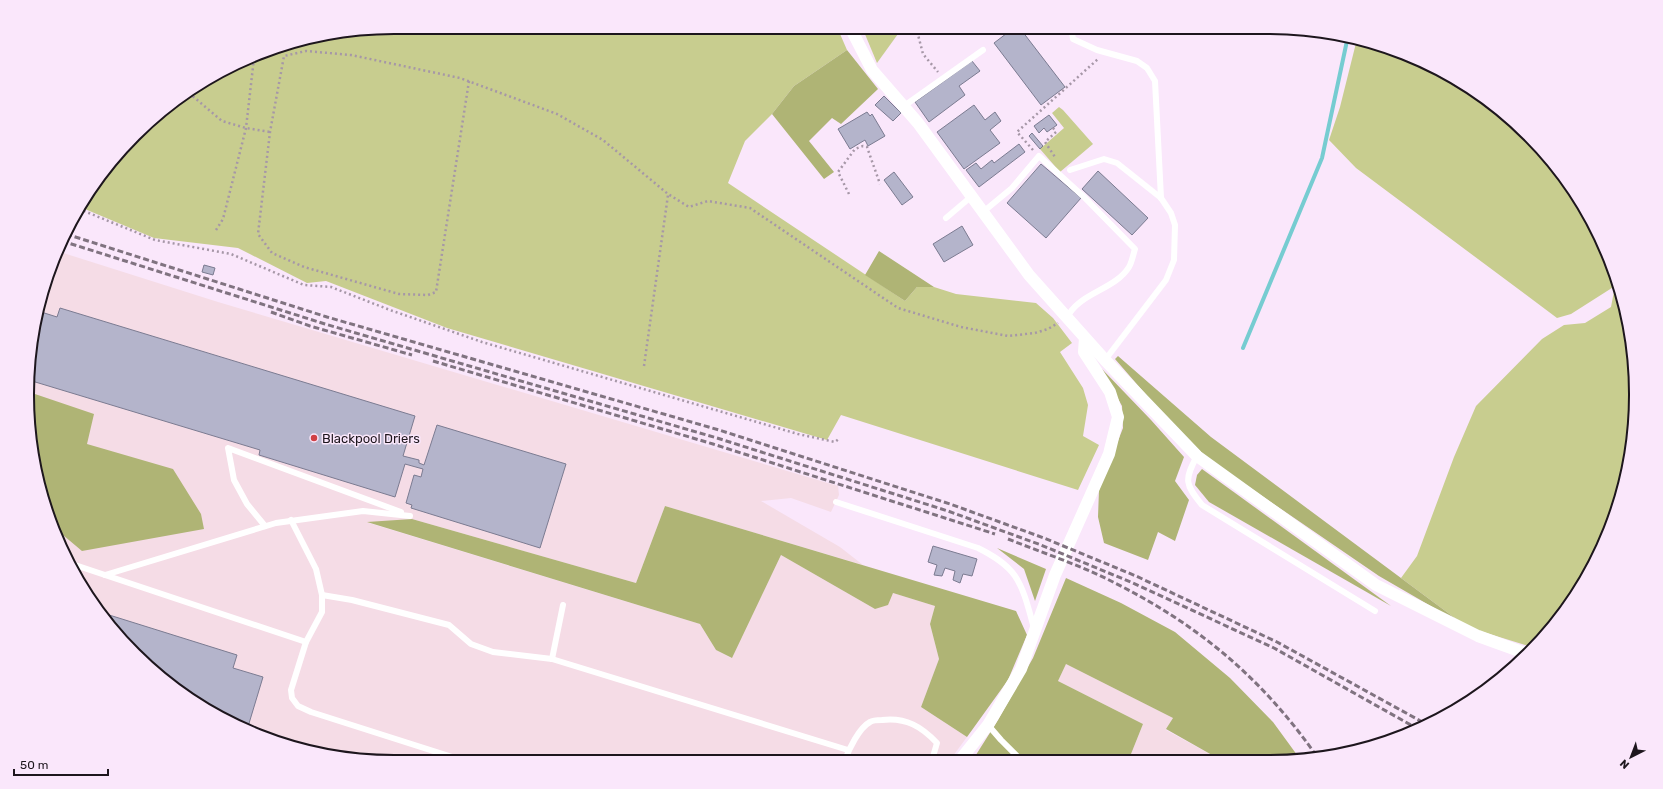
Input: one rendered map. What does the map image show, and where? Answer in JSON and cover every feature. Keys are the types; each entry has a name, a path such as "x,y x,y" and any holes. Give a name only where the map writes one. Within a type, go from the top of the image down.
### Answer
{"street":[{"path":"854,34 872,70 918,122 1029,275 1105,360 1197,456 1376,584 1478,636 1521,651"},
{"path":"964,755 988,725 1021,670 1055,575 1109,454 1118,416 1110,392 1084,352 1085,338"}],"lane":[{"path":"1072,34 1073,39 1097,50 1137,61 1147,68 1155,81 1161,198"},
{"path":"904,106 983,50"},
{"path":"983,212 1012,188 1039,156 1084,197 1135,249 1129,267 1117,281 1104,287 1071,310 1067,318"},
{"path":"1070,170 1104,159 1117,163 1161,198 1171,213 1175,226 1174,260 1166,280 1105,360"},
{"path":"946,218 972,196"},
{"path":"104,575 265,526 291,520 363,510 410,516 228,448 234,480 247,504 265,526"},
{"path":"1197,456 1189,471 1187,480 1192,493 1202,505 1375,611"},
{"path":"836,502 978,548 998,559 1015,576 1026,602 1035,632"},
{"path":"291,520 316,569 322,595 322,612 306,642 291,690 292,698 298,706 311,712 446,755"},
{"path":"77,566 306,642"},
{"path":"322,595 352,600 449,625 471,644 493,652 552,658 848,750"},
{"path":"552,658 563,605"},
{"path":"846,755 856,736 870,722 887,720 911,722 927,733 937,743 933,755"},
{"path":"988,725 1000,740 1016,755"}],"path":[{"path":"918,34 922,54 943,78"},
{"path":"469,81 436,292 428,295 399,294 304,267 272,253 258,234 270,132 284,56 306,51 351,55 460,78 469,81 557,114 603,140 668,194 689,207 708,201 750,208 898,308 961,327 1008,336 1035,333 1048,329 1067,318"},
{"path":"1039,156 1017,132 1106,52"},
{"path":"216,230 223,219 246,128 253,63"},
{"path":"193,96 222,121 246,128 270,132"},
{"path":"1053,128 1056,132 1045,142 1061,164 1070,170"},
{"path":"849,194 838,172 855,149 863,146 867,147 880,184"},
{"path":"644,366 668,194"},
{"path":"84,211 156,240 231,254 304,285 331,287 438,327 576,370 798,434 835,442 840,438"}],"shaded area":[{"path":"63,253 218,302 838,486 839,495 831,512 791,498 761,501 840,547 863,565 665,506 636,583 412,519 369,523 700,624 716,650 731,658 781,555 875,609 893,593 935,606 930,624 939,659 921,707 967,737 954,755 394,755 347,752 301,743 257,728 214,707 175,681 157,666 123,632 108,614 82,575 61,532 53,510 46,488 37,442 34,394 37,347 41,324 46,301"},
{"path":"1066,664 1173,718 1166,730 1212,755 1131,755 1143,724 1058,681"}],"green space":[{"path":"394,34 840,34 847,50 794,86 772,114 745,141 728,183 905,301 917,287 934,287 956,294 1036,303 1053,318 1072,343 1060,352 1083,388 1088,405 1083,436 1099,445 1078,490 841,415 827,440 447,328 326,281 307,283 238,248 154,238 85,209 108,175 123,157 157,123 194,95 235,71 257,61 301,46 347,37"},
{"path":"865,34 898,34 877,63"},
{"path":"1356,45 1406,61 1449,82 1469,95 1506,123 1540,157 1555,175 1581,214 1592,235 1602,257 1613,287 1571,314 1557,318 1356,168 1329,140 1340,107"},
{"path":"847,50 878,89 841,124 832,118 809,141 834,172 824,179 772,114 794,86"},
{"path":"1059,107 1093,144 1060,172 1040,149 1064,128 1052,113"},
{"path":"879,251 934,287 917,287 905,301 865,275"},
{"path":"1614,291 1626,347 1629,394 1626,442 1622,465 1617,488 1602,532 1581,575 1568,595 1555,614 1527,645 1467,627 1401,578 1417,556 1454,457 1476,406 1542,339 1564,325 1585,323 1611,307"},
{"path":"1118,356 1211,437 1467,627 1379,576 1211,461 1175,428 1115,359"},
{"path":"1102,369 1184,457 1175,481 1189,500 1175,541 1158,532 1148,560 1104,543 1098,517 1099,490 1123,428 1122,406"},
{"path":"34,394 94,414 87,444 173,469 201,514 204,529 82,551 62,534 46,488 37,442"},
{"path":"1202,469 1391,606 1209,502 1195,485 1197,475"},
{"path":"665,506 1016,611 1027,635 1008,680 967,737 921,707 939,659 930,624 935,606 893,593 888,605 875,609 781,555 732,658 716,650 700,624 367,522 412,519 636,583"},
{"path":"997,548 1046,569 1035,601 1024,569"},
{"path":"1066,578 1121,603 1175,632 1230,678 1273,722 1296,754 1212,755 1166,729 1173,718 1066,664 1058,681 1143,724 1131,755 976,755 998,720 1033,658"}],"building":[{"path":"1006,34 1024,34 1065,87 1041,105 994,43"},
{"path":"972,61 980,71 959,86 965,95 929,122 915,102"},
{"path":"884,96 901,113 893,121 875,105"},
{"path":"974,105 985,120 995,112 1001,121 990,130 1000,143 964,169 937,132"},
{"path":"867,112 870,116 872,114 885,136 868,146 865,140 850,149 838,129"},
{"path":"1049,115 1057,125 1047,132 1044,128 1039,133 1034,126"},
{"path":"1032,133 1043,146 1040,149 1029,136"},
{"path":"1019,144 1025,152 979,187 966,170 976,163 981,169 992,160 994,163"},
{"path":"1041,164 1081,198 1046,238 1007,203"},
{"path":"1098,171 1148,218 1132,235 1082,189"},
{"path":"894,172 913,197 902,205 884,180"},
{"path":"962,226 973,245 944,262 933,244"},
{"path":"204,265 215,268 213,275 202,272"},
{"name":"Blackpool Driers","path":"60,308 415,416 403,456 419,460 419,463 424,465 437,425 566,464 540,548 411,508 412,505 406,503 414,475 421,477 423,469 405,464 395,497 259,455 260,450 35,382 37,347 43,313 57,317"},
{"path":"933,546 977,559 972,576 963,574 960,583 953,580 955,571 945,568 942,576 934,575 937,565 928,562"},
{"path":"109,615 237,655 233,668 263,677 249,724 214,707 175,681 157,666 123,632"}],"waterway":[{"path":"1243,348 1322,158 1347,43"}],"railway":[{"path":"71,236 327,317 719,430 950,504 1044,538 1136,576 1277,642 1421,721"},
{"path":"67,243 325,324 717,438 948,511 1041,545 1133,583 1274,648 1412,725"},
{"path":"271,312 310,326 412,355"},
{"path":"433,361 713,444 995,534"},
{"path":"1008,539 1075,565 1113,582 1174,617 1227,656 1252,679 1275,703 1314,752"}],"place":[{"name":"Blackpool Driers","path":"314,438"}]}
